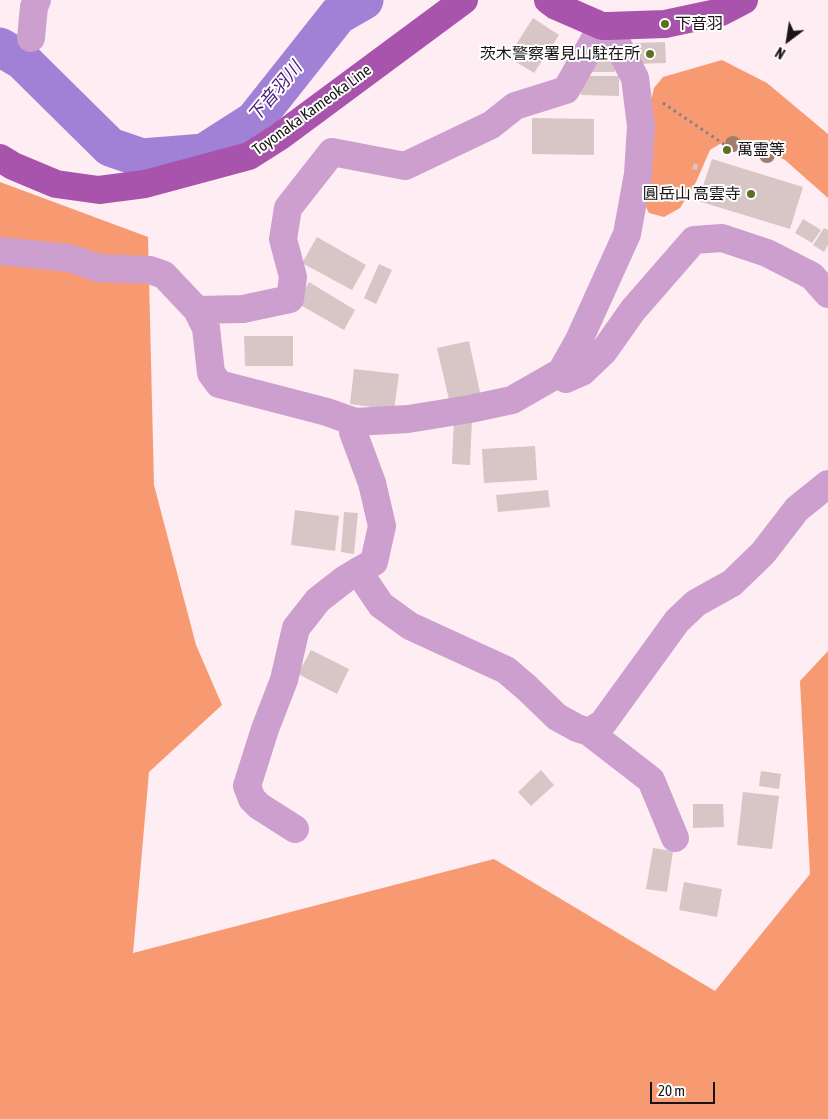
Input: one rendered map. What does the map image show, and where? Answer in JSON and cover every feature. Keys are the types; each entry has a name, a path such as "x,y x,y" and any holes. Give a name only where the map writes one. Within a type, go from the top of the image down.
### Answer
{"main road":[{"name":"Toyonaka Kameoka Line","path":"0,158 13,166 56,184 99,190 145,184 250,156 279,137 464,0"},
{"path":"548,0 556,6 605,26 665,24 721,12 744,0"}],"street":[{"path":"31,38 34,7 37,0"},
{"path":"0,251 69,258 99,268 150,270 164,275 197,310 206,328 211,373 219,384 327,412 355,422 408,419 512,400 561,372 580,340 627,234 638,174 641,126 636,78 605,26 566,90 515,106 491,125 405,166 332,152 288,208 283,239 293,277 290,299 243,309 197,310"},
{"path":"561,372 566,379 582,372 604,351 633,310 694,240 722,238 767,253 812,276 828,294"},
{"path":"295,829 259,806 252,799 247,786 265,729 284,680 296,628 318,600 345,579 374,562 382,526 372,483 353,432 355,422"},
{"path":"590,732 603,724 677,621 696,603 732,583 763,553 797,509 828,484"},
{"path":"358,572 381,605 410,626 506,670 557,717 577,728 590,732 651,780 675,838"}],"path":[{"path":"693,123 725,145"}],"shaded area":[{"path":"722,60 767,83 828,134 828,198 785,160 755,146 730,141 710,150 696,182 680,208 664,217 649,213 642,199 649,109 654,88 663,77"},
{"path":"0,182 148,237 154,485 196,645 222,705 149,772 133,953 494,859 715,991 810,874 800,681 828,651 828,1119 0,1119"}],"building":[{"path":"533,18 559,35 534,73 508,57"},
{"path":"665,42 666,63 636,64 635,43"},
{"path":"590,55 615,55 615,72 590,72"},
{"path":"581,76 619,76 619,96 581,95"},
{"path":"532,118 594,119 594,155 532,154"},
{"name":"圓岳山 高雲寺","path":"712,159 803,187 790,229 698,201"},
{"path":"694,163 698,165 697,170 692,169"},
{"path":"803,219 821,230 812,243 795,233"},
{"path":"824,228 828,230 828,245 824,252 813,245"},
{"path":"317,237 366,265 352,290 302,263"},
{"path":"379,264 392,270 376,304 364,298"},
{"path":"309,282 355,310 344,330 297,303"},
{"path":"244,336 293,336 293,366 245,366"},
{"path":"469,341 481,397 450,404 437,348"},
{"path":"354,369 399,374 394,410 350,404"},
{"path":"454,418 472,419 470,465 452,464"},
{"path":"535,446 537,480 484,483 482,449"},
{"path":"548,490 550,507 498,512 496,495"},
{"path":"295,510 339,516 335,551 291,545"},
{"path":"344,512 358,513 354,554 341,552"},
{"path":"311,650 349,669 337,694 298,674"},
{"path":"541,770 554,785 531,806 518,792"},
{"path":"761,771 781,774 779,789 759,786"},
{"path":"743,792 779,796 772,849 737,845"},
{"path":"693,804 723,804 724,827 693,828"},
{"path":"653,848 673,851 667,892 646,889"},
{"path":"684,882 722,889 717,917 679,910"}],"waterway":[{"name":"下音羽川","path":"0,47 22,60 110,147 142,158 204,153 254,121 338,15 364,0"}],"place":[{"name":"下音羽","path":"665,24"},
{"name":"茨木警察署見山駐在所","path":"650,54"},
{"name":"萬霊等","path":"727,150"},
{"name":"圓岳山 高雲寺","path":"751,194"}]}
